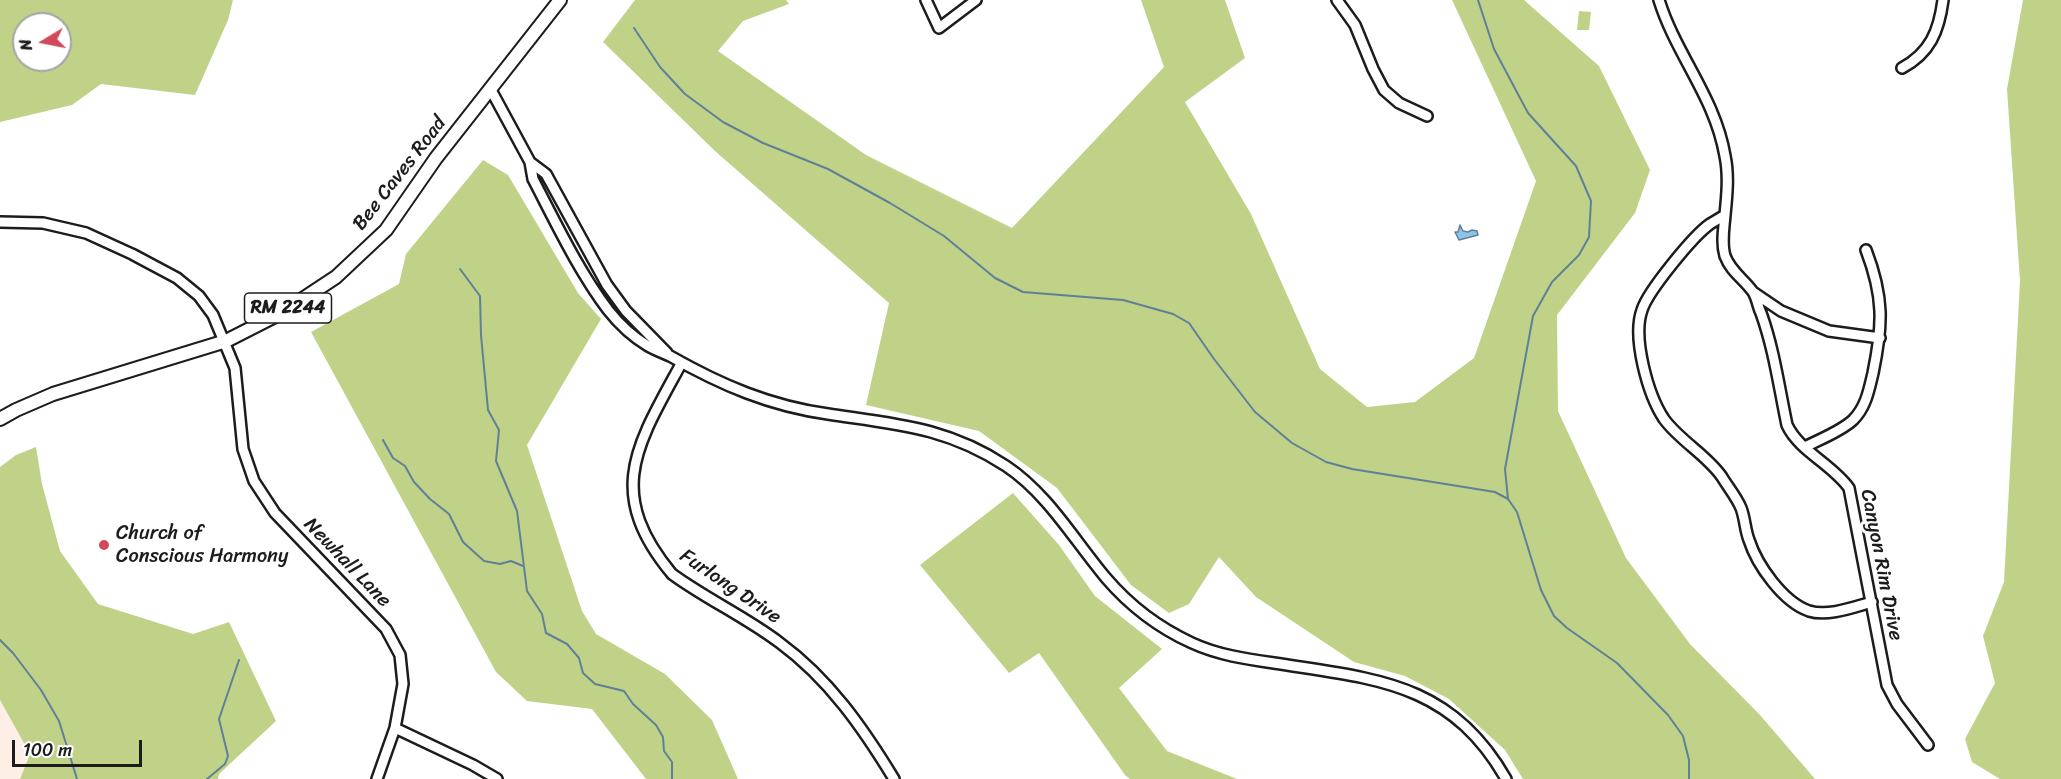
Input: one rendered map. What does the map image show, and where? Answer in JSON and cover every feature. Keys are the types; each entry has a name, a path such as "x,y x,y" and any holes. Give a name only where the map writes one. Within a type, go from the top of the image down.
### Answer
{"main road":[{"name":"Bee Caves Road","path":"0,419 53,394 225,341 283,312 336,277 386,230 436,158 560,0"}],"street":[{"path":"926,0 939,28 976,0"},
{"path":"1337,0 1355,25 1372,69 1384,90 1399,104 1427,116"},
{"name":"Canyon Rim Drive","path":"1659,0 1676,40 1704,92 1718,128 1725,156 1728,184 1723,242 1725,255 1733,271 1753,292 1769,338 1791,435 1841,477 1849,488 1887,685 1897,704 1928,745"},
{"path":"1902,68 1917,60 1930,43 1940,20 1943,0"},
{"path":"491,90 530,162 533,179 579,264 600,298 619,322 649,347 725,386 768,402 807,411 915,427 958,439 977,448 1008,467 1038,493 1118,591 1149,619 1192,643 1232,657 1374,679 1415,693 1445,710 1478,738 1506,779"},
{"path":"530,162 546,174 611,291 626,311 669,356"},
{"path":"1725,215 1708,225 1696,237 1651,291 1641,311 1639,334 1643,362 1653,399 1665,421 1721,475 1741,508 1749,541 1757,556 1773,583 1789,599 1810,611 1841,611 1872,602"},
{"name":"Newhall Lane","path":"0,222 43,223 71,229 123,250 177,278 200,296 213,315 235,368 242,443 247,466 254,482 275,513 386,629 400,655 403,684 395,728 377,779"},
{"path":"1804,447 1853,420 1868,396 1880,338 1881,317 1876,276 1866,250"},
{"path":"600,298 611,291"},
{"path":"1753,292 1780,311 1830,331 1880,338"},
{"name":"Furlong Drive","path":"681,364 637,452 633,492 640,526 660,560 672,574 779,642 822,678 855,718 894,779"},
{"path":"395,728 497,779"}],"shaded area":[{"path":"0,700 30,754 20,779 0,779"}],"green space":[{"path":"0,0 233,0 228,20 195,95 101,84 72,105 0,122"},
{"path":"635,0 786,0 789,4 743,21 718,51 866,155 1012,228 1164,67 1141,0 1225,0 1245,58 1185,102 1251,214 1320,369 1367,407 1415,402 1474,358 1536,181 1452,0 1524,0 1599,66 1650,170 1635,213 1557,315 1558,411 1626,558 1690,644 1760,715 1815,779 1523,779 1505,750 1449,699 1405,676 1354,662 1256,597 1219,557 1189,604 1169,613 1131,585 1057,488 979,431 866,405 889,303 715,151 603,42"},
{"path":"2023,0 2061,0 2061,779 2000,779 1972,762 1965,739 1995,683 1983,636 2004,582 2020,281 2007,89"},
{"path":"1579,11 1591,12 1589,30 1577,30"},
{"path":"483,160 508,175 578,293 601,319 527,445 582,611 596,634 665,674 712,720 738,779 646,779 592,709 527,701 496,672 311,332 399,284 406,254"},
{"path":"36,447 42,484 60,551 98,604 193,634 229,622 276,721 219,774 218,779 20,779 30,754 0,700 0,467 16,455"},
{"path":"1013,493 1059,545 1095,596 1162,649 1119,688 1167,751 1237,779 1130,779 1039,653 1009,673 920,565"}],"water":[{"path":"1460,225 1463,231 1477,231 1478,235 1459,240 1455,232 1458,232"}],"waterway":[{"path":"1478,0 1494,49 1528,113 1576,166 1591,201 1589,237 1579,255 1552,282 1533,316 1505,469 1508,499"},
{"path":"634,28 660,67 685,94 723,122 763,143 828,169 890,203 944,236 995,278 1023,292 1123,300 1173,314 1189,323 1255,412 1292,443 1326,462 1352,469 1495,492 1508,499 1517,512 1541,590 1554,616 1567,628 1617,663 1668,715 1683,736 1689,760 1689,779"},
{"path":"460,269 480,296 488,410 499,430 496,461 517,511 527,591 542,614 546,633 567,644 579,658 583,673 595,684 624,691 633,704 656,725 663,737 664,751 672,762 672,779"},
{"path":"383,440 393,458 405,466 414,482 449,514 463,542 484,561 500,564 511,561 523,566"},
{"path":"0,640 13,653 41,690 59,721 77,779"},
{"path":"207,779 225,764 228,756 219,719 239,660"}],"place":[{"name":"Church of Conscious Harmony","path":"104,545"}]}
